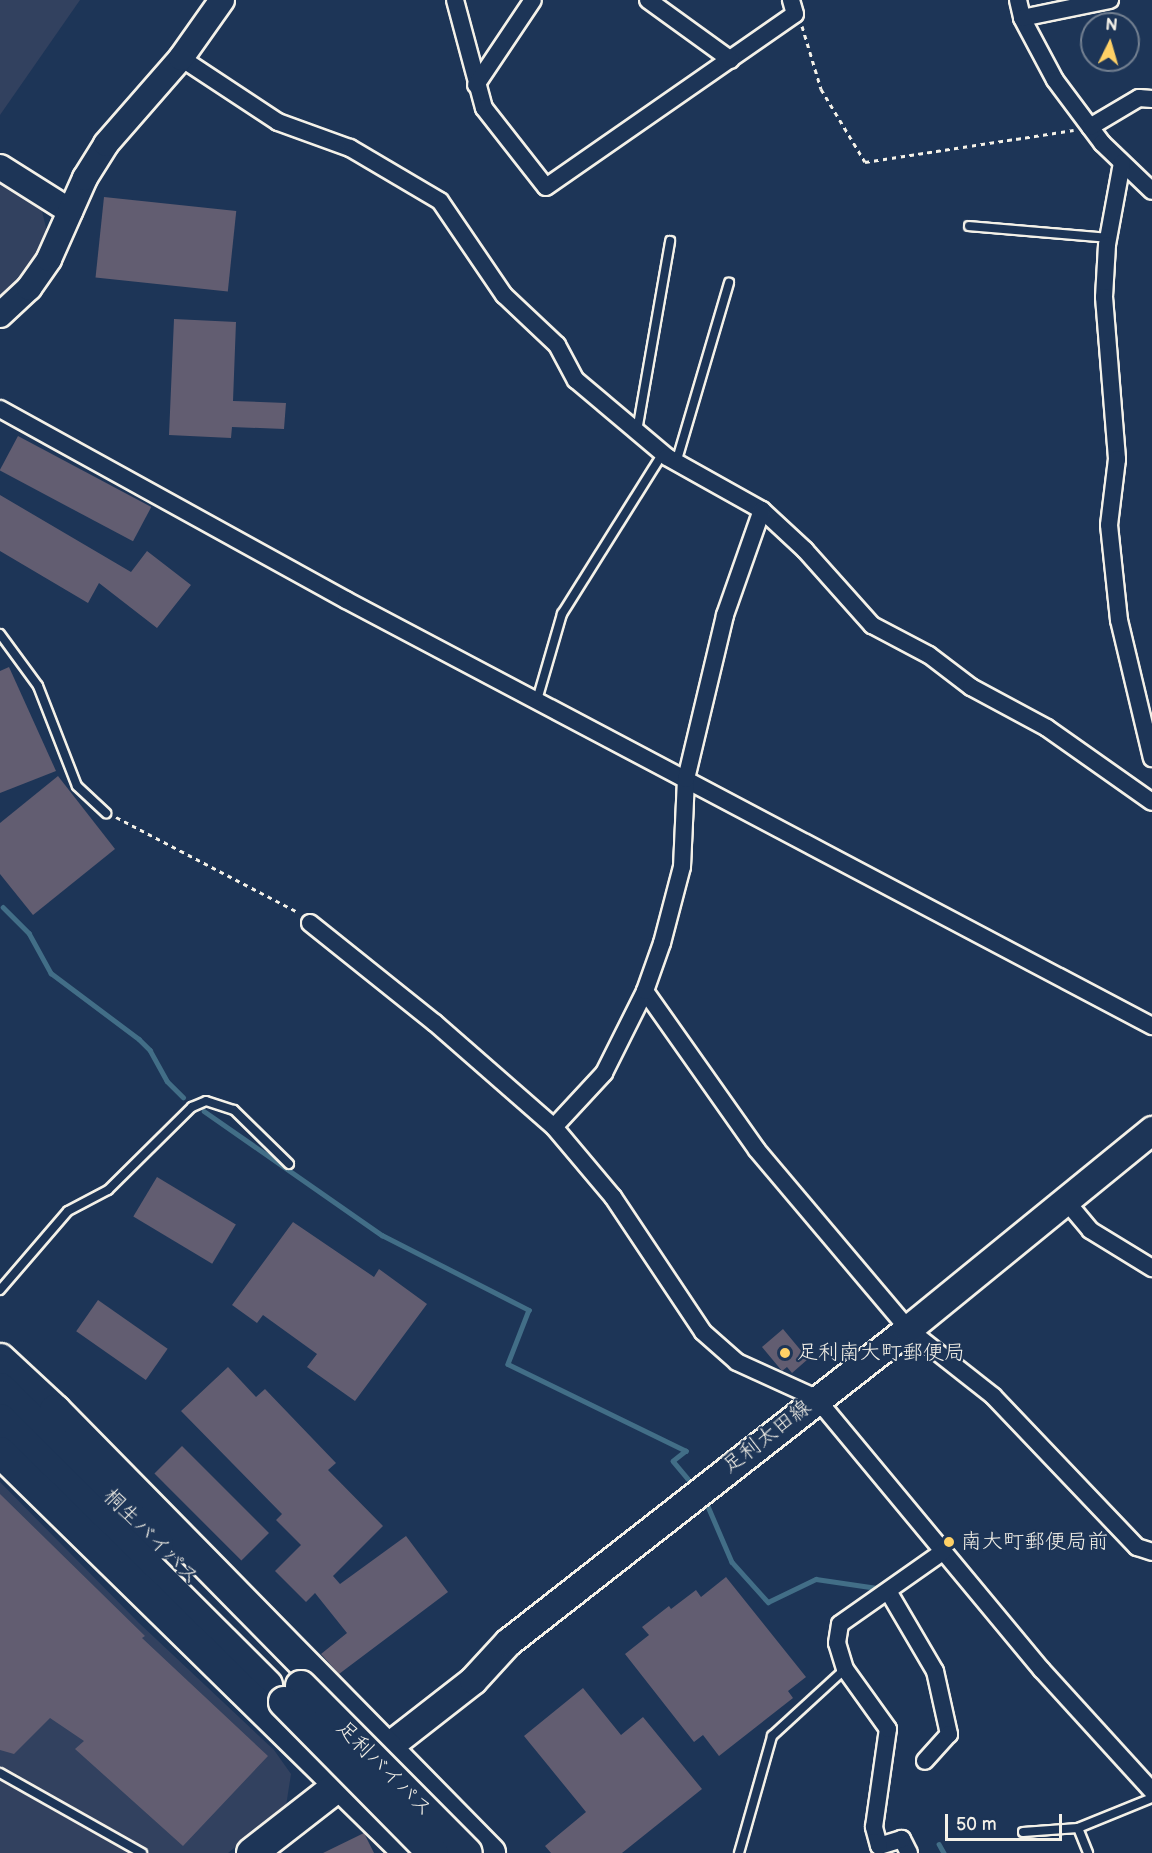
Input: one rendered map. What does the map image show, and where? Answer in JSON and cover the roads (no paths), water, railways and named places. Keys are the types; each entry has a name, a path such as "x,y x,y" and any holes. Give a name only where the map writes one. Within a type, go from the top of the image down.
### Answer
{"highway":[{"path":"0,1359 55,1410 490,1853"},
{"name":"桐生バイパス","path":"0,1388 292,1694"},
{"name":"桐生バイパス","path":"0,1419 292,1694"},
{"path":"0,1452 409,1853"},
{"name":"足利バイパス","path":"292,1694 433,1853"},
{"name":"足利バイパス","path":"292,1694 467,1853"},
{"path":"252,1853 386,1748"}],"main road":[{"name":"足利太田線","path":"386,1748 473,1680 508,1642 816,1398 908,1329 1152,1130"}],"street":[{"path":"0,315 36,278 106,144 181,58 222,0"},
{"path":"454,0 484,108 546,187 731,60 793,7"},
{"path":"476,85 533,0"},
{"path":"648,0 731,60"},
{"path":"1018,0 1022,18 1055,80 1090,127 1122,163 1152,190"},
{"path":"1022,18 1110,0"},
{"path":"181,58 278,122 350,148 440,201 504,295 557,345 576,380 637,432 669,458 762,510 805,550 872,625 928,655 971,687 1047,728 1152,802"},
{"path":"1090,127 1139,98 1152,99"},
{"path":"1122,163 1108,237 1104,297 1117,459 1109,525 1119,620 1152,758"},
{"path":"0,167 70,211"},
{"path":"0,409 346,600 1152,1026"},
{"path":"554,1127 603,1073 645,991 662,943 682,867 686,779 725,615 762,510"},
{"path":"310,923 435,1023 554,1127 614,1197 703,1332 737,1362 816,1398 1042,1670 1152,1791"},
{"path":"645,991 757,1150 908,1329 993,1396 1137,1547 1152,1552"},
{"path":"1066,1201 1090,1230 1152,1268"},
{"path":"909,1853 902,1839 879,1846 874,1827 888,1729 845,1669 837,1643 840,1624 944,1551"},
{"path":"888,1592 935,1671 950,1734 925,1761"}],"lane":[{"path":"969,226 1108,237"},
{"path":"637,432 670,241"},
{"path":"537,700 562,614 669,458 729,283"},
{"path":"0,634 38,686 77,786 106,813"},
{"path":"0,1290 68,1210 108,1190 192,1107 206,1101 234,1110 289,1164"},
{"path":"739,1853 772,1736 845,1669"},
{"path":"0,1773 142,1853"},
{"path":"1023,1832 1078,1828 1152,1798"},
{"path":"1078,1828 1088,1853"}],"waterway":[{"path":"3,907 29,933 51,973 139,1039 150,1050 167,1081 183,1097"},
{"path":"204,1111 382,1235 529,1310 508,1364 686,1451 673,1461 688,1479"},
{"path":"707,1504 732,1562 768,1602 816,1579 878,1588"},
{"path":"939,1844 944,1853"}],"place":[{"name":"足利南大町郵便局","path":"785,1353"},
{"name":"南大町郵便局前","path":"949,1542"}]}
